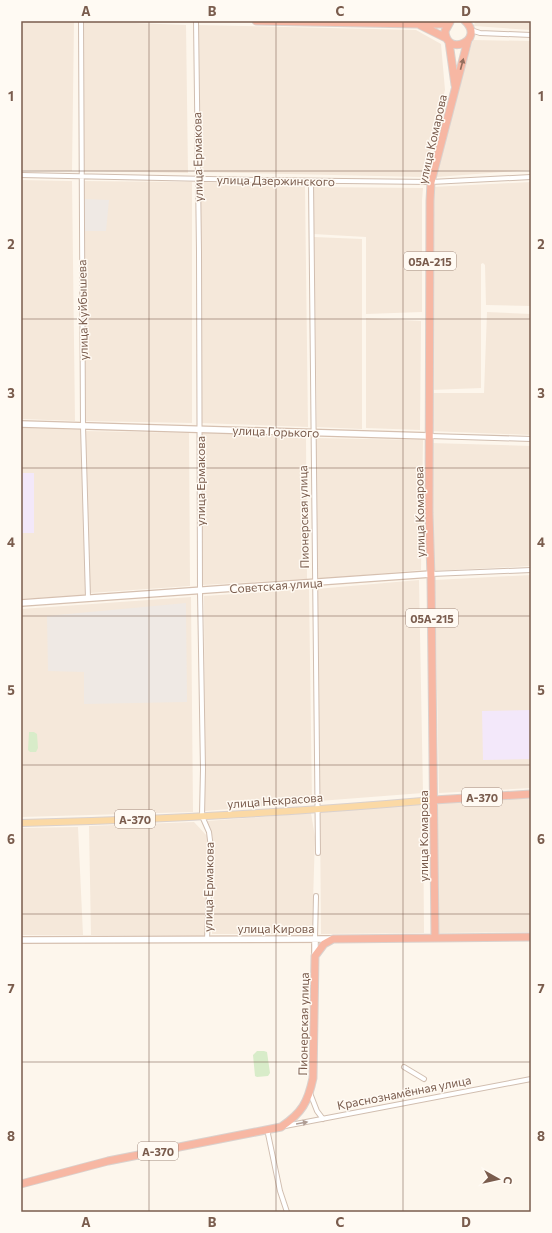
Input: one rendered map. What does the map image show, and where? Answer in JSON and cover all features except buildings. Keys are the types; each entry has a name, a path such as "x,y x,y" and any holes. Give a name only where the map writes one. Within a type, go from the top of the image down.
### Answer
{"highway":[{"path":"256,21 418,24 449,22"},
{"path":"418,24 454,44 459,45 464,43 470,35 469,24 465,21"},
{"name":"улица Комарова","path":"434,938 434,800 429,513 430,201 431,182 473,21"},
{"name":"05А-215","path":"448,40 445,31 449,22"},
{"name":"улица Комарова","path":"448,40 455,89"},
{"name":"улица Некрасова","path":"434,800 531,794"},
{"name":"улица Кирова","path":"333,939 531,937"},
{"name":"Пионерская улица","path":"294,1119 310,1093 313,1078 315,956 324,944 333,939"},
{"name":"Краснознамённая улица","path":"21,1184 108,1161 281,1127 294,1119"}],"main road":[{"name":"улица Горького","path":"21,424 200,428 430,436"},
{"name":"Советская улица","path":"21,604 431,574"},
{"name":"улица Некрасова","path":"21,822 202,816 434,800"},
{"name":"Пионерская улица","path":"315,939 315,956"},
{"name":"улица Кирова","path":"21,940 333,939"}],"street":[{"name":"улица Куйбышева","path":"81,21 84,426 88,598"},
{"name":"улица Ермакова","path":"196,21 200,591 203,768 202,816 209,832 211,848 207,939"},
{"path":"470,35 480,33 531,35"},
{"name":"улица Дзержинского","path":"21,175 431,182 531,177"},
{"name":"Пионерская улица","path":"311,181 318,853"},
{"name":"улица Горького","path":"430,436 531,439"},
{"name":"Советская улица","path":"431,574 531,570"},
{"name":"Пионерская улица","path":"315,939 316,896"},
{"path":"404,1067 424,1079"},
{"name":"Краснознамённая улица","path":"281,1127 531,1079"},
{"name":"Пионерская улица","path":"310,1093 317,1111 323,1119"},
{"path":"267,1130 280,1191 287,1212"}],"shaded area":[{"path":"21,21 74,21 72,171 21,170"},
{"path":"83,21 186,25 188,173 82,171"},
{"path":"475,21 531,21 531,30 474,26"},
{"path":"197,25 416,30 441,44 445,90 423,177 199,172"},
{"path":"473,40 531,41 531,170 436,177 457,92"},
{"path":"21,180 72,181 75,421 21,419"},
{"path":"82,181 192,182 192,423 85,421"},
{"path":"201,182 305,186 308,427 200,423"},
{"path":"531,182 531,306 486,305 485,265 483,263 481,264 481,388 431,390 432,187"},
{"path":"313,187 423,188 422,312 366,314 366,237 313,234"},
{"path":"85,199 109,200 106,231 85,231"},
{"path":"314,237 362,239 362,429 317,427"},
{"path":"487,312 531,314 531,435 430,431 431,393 484,393"},
{"path":"366,318 421,321 420,430 366,428"},
{"path":"21,428 81,430 86,595 21,599"},
{"path":"85,431 189,433 190,586 90,593"},
{"path":"201,433 306,437 307,579 202,585"},
{"path":"314,438 423,440 421,570 318,579"},
{"path":"431,443 531,446 531,566 433,571"},
{"path":"21,473 34,473 34,533 21,533"},
{"path":"531,575 531,788 439,793 435,580"},
{"path":"419,580 423,793 319,801 316,589"},
{"path":"309,589 312,802 205,811 204,596"},
{"path":"191,597 193,812 21,817 21,609"},
{"path":"186,603 187,702 84,704 84,672 48,671 47,616"},
{"path":"531,710 531,759 483,760 482,711"},
{"path":"531,798 531,932 438,933 437,803"},
{"path":"423,804 424,933 321,934 320,811"},
{"path":"311,813 315,837 312,934 212,934 214,846 211,829 207,821"},
{"path":"194,822 208,837 205,936 91,935 89,826"},
{"path":"78,827 83,935 21,935 21,828"}],"green space":[{"path":"29,732 34,732 37,734 38,748 36,752 30,752 28,750"},
{"path":"257,1051 267,1052 270,1073 268,1076 255,1076 253,1055"}]}
